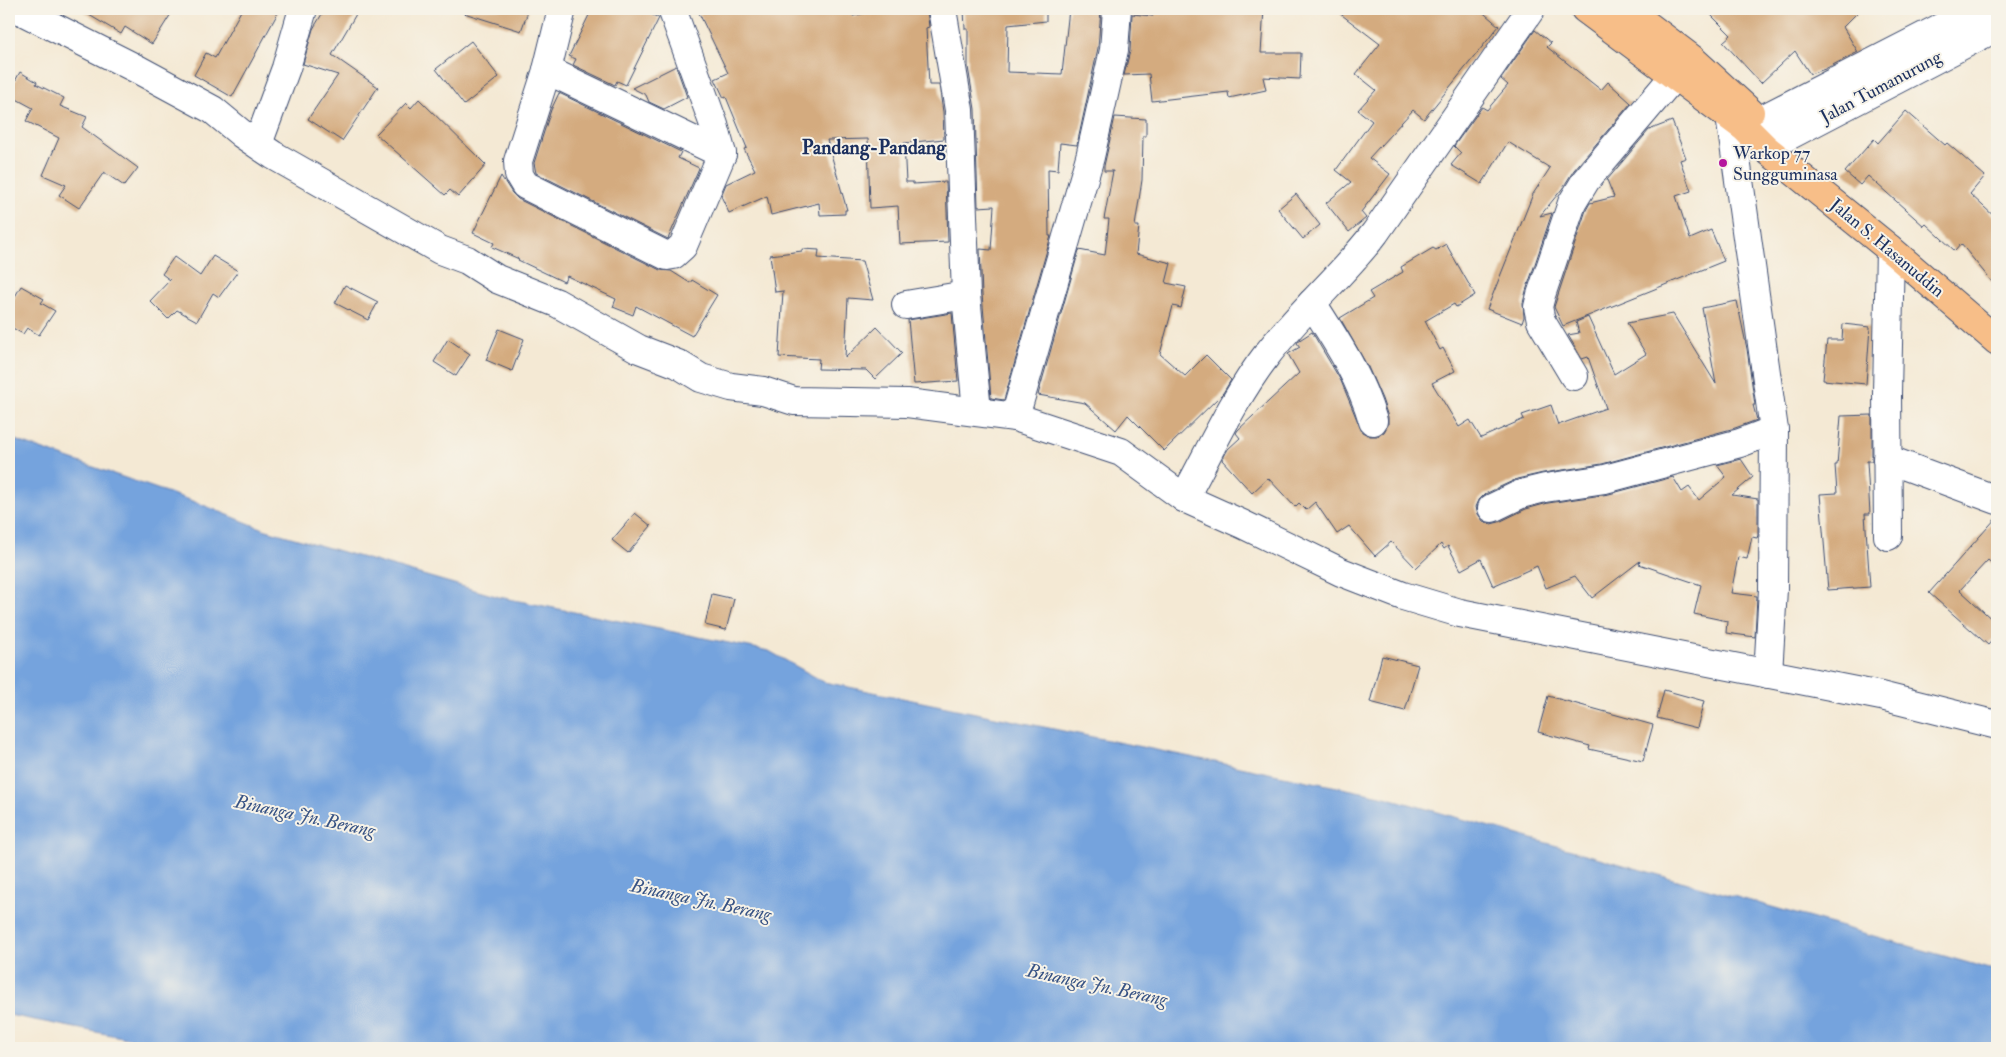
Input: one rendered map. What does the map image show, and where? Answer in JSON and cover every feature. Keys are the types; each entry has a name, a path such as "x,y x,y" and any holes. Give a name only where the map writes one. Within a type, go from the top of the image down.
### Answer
{"highway":[{"name":"Jalan S. Hasanuddin","path":"1585,9 1675,75 1774,143 1997,326"},
{"name":"Jalan S. Hasanuddin","path":"1626,9 1692,59 1745,122"},
{"name":"Jalan S. Hasanuddin","path":"1774,143 1890,249 1997,341"}],"street":[{"path":"18,9 139,70 212,110 242,134 273,155 440,250 467,260 498,279 557,303 639,349 678,364 701,378 731,387 763,391 794,401 907,403 1015,417 1121,452 1184,498 1341,572 1412,599 1460,613 1881,696 1997,725"},
{"path":"258,144 286,68 303,9"},
{"path":"562,9 547,70 518,161 518,171 525,186 667,256 673,255 685,241 722,154 714,125 672,9"},
{"path":"942,9 959,110 966,295 977,411"},
{"path":"1015,417 1090,157 1114,50 1117,9"},
{"path":"1184,498 1245,386 1266,356 1312,303 1360,253 1531,9"},
{"name":"Jalan Tumanurung","path":"1745,122 1936,18 1977,9"},
{"name":"Jalan Tumanurung","path":"1774,143 1997,26"},
{"path":"547,70 722,154"},
{"path":"1574,376 1541,321 1538,307 1561,233 1572,203 1586,180 1675,75"},
{"path":"1745,122 1774,430 1774,589 1768,674"},
{"path":"1888,536 1887,459 1890,249"},
{"path":"906,305 966,295"},
{"path":"1312,303 1354,369 1366,396 1373,421"},
{"path":"1492,508 1521,494 1546,488 1605,479 1740,443 1774,430"},
{"path":"1887,459 1997,500"}],"water":[{"name":"Binanga Jn. Berang","path":"9,438 198,503 263,529 499,597 769,651 824,682 1381,796 1997,971 1997,1048 178,1048 9,1015"}],"building":[{"path":"79,9 174,9 152,44 125,27 121,34"},
{"path":"242,9 280,9 232,97 194,75 206,53 215,58"},
{"path":"325,9 359,9 332,55 378,87 342,141 308,119 338,75 303,64 313,29"},
{"path":"465,9 529,9 521,31 464,13"},
{"path":"592,9 640,9 659,18 626,85 617,81 615,85 573,65 576,59 569,56"},
{"path":"697,9 850,9 853,16 883,9 927,9 929,27 926,28 929,85 939,85 944,139 904,143 906,182 913,182 913,184 946,182 948,242 900,244 898,206 870,208 868,139 827,140 847,210 845,210 845,214 820,215 819,203 771,215 767,196 729,213 721,196 726,184 755,170 744,149 747,148 726,97 724,98 715,79 728,73"},
{"path":"964,9 1046,9 1046,21 1008,25 1007,72 1062,74 1069,9 1101,9 1098,48 1077,145 1060,143 1058,170 1048,169 1049,236 1051,236 1004,400 991,398 980,249 991,250 994,206 978,207 975,109 968,67 968,29 965,29"},
{"path":"1153,9 1264,9 1261,53 1301,53 1300,79 1263,77 1266,90 1229,98 1228,92 1152,101 1149,74 1124,75 1130,51 1132,14 1153,16"},
{"path":"1334,9 1479,9 1499,26 1424,119 1413,110 1369,158 1390,174 1361,212 1366,218 1349,232 1326,203 1351,182 1336,170 1372,121 1358,110 1376,90 1356,74 1380,44"},
{"path":"1705,9 1861,9 1843,27 1858,52 1825,69 1810,74 1795,51 1761,83 1723,42 1731,35"},
{"path":"1535,30 1551,43 1547,47 1601,90 1608,82 1631,103 1574,170 1562,189 1540,216 1552,213 1526,291 1522,323 1487,309 1533,194 1550,168 1508,142 1482,184 1451,165 1461,153 1454,146 1482,107 1487,110 1508,85 1501,79"},
{"path":"471,41 499,77 464,105 436,69"},
{"path":"676,66 687,97 664,109 649,102 646,95 632,88"},
{"path":"20,72 37,82 36,84 64,98 60,106 87,117 82,127 138,168 124,186 104,172 79,208 59,195 66,185 43,175 59,138 26,121 33,108 9,95"},
{"path":"559,93 681,152 678,158 699,168 668,239 536,173 534,163 551,110"},
{"path":"419,99 486,165 458,197 450,190 445,195 376,134 406,103 411,108"},
{"path":"1906,111 1985,176 1970,194 1997,219 1997,288 1961,244 1955,251 1926,224 1924,226 1868,176 1860,185 1845,172 1874,139 1878,143"},
{"path":"1115,117 1146,119 1146,136 1143,136 1142,180 1135,226 1139,226 1136,254 1171,263 1166,283 1186,287 1181,308 1173,306 1160,354 1185,376 1206,355 1231,380 1223,393 1164,451 1128,415 1116,430 1085,403 1038,395 1079,250 1105,255 1109,219 1104,219 1113,171 1104,171 1104,166"},
{"path":"1672,121 1686,158 1680,160 1691,191 1676,196 1690,239 1711,230 1724,261 1563,326 1554,307 1586,210 1590,203 1614,197 1607,180 1649,130"},
{"path":"501,176 518,199 660,270 671,271 690,283 692,280 717,295 692,336 636,306 633,315 613,307 616,299 567,276 564,282 492,247 494,243 473,233"},
{"path":"1296,194 1320,225 1303,239 1278,209"},
{"path":"1446,244 1475,295 1456,307 1454,304 1425,321 1440,350 1443,348 1455,371 1432,383 1459,427 1470,420 1481,438 1524,419 1522,415 1551,405 1558,425 1606,408 1588,357 1582,359 1568,335 1579,333 1576,322 1588,317 1614,374 1646,354 1627,323 1673,314 1716,384 1702,308 1737,301 1747,349 1755,405 1753,405 1757,420 1735,428 1602,464 1517,479 1485,494 1479,500 1476,507 1483,521 1491,524 1526,509 1548,503 1609,494 1673,477 1682,492 1689,487 1699,500 1726,477 1717,465 1741,459 1753,477 1732,495 1758,499 1758,535 1757,538 1752,537 1747,559 1738,557 1731,593 1757,596 1755,637 1726,633 1727,621 1694,614 1701,585 1639,564 1640,561 1592,598 1575,576 1546,588 1537,566 1493,586 1481,559 1461,570 1448,546 1444,549 1441,544 1416,568 1391,542 1375,556 1349,526 1337,534 1315,502 1306,510 1299,503 1295,507 1268,478 1252,493 1222,460 1228,449 1240,438 1236,433 1238,430 1299,373 1288,354 1300,347 1297,343 1298,341 1312,332 1341,381 1362,432 1370,436 1378,436 1384,432 1388,425 1388,417 1382,399 1368,367 1340,318 1373,298 1369,292 1403,272 1401,267 1433,248 1436,250"},
{"path":"802,249 819,250 818,258 862,261 873,300 848,298 845,358 877,327 902,353 875,379 866,370 818,369 819,359 779,357 783,291 775,292 770,255 802,251"},
{"path":"213,256 238,271 219,297 213,293 197,321 177,310 168,319 150,301 170,280 162,274 174,257 200,276"},
{"path":"345,285 378,302 368,320 335,303"},
{"path":"21,286 44,299 41,303 55,311 39,335 27,328 23,334 9,326 9,307"},
{"path":"952,313 958,381 914,384 908,320"},
{"path":"1843,324 1870,327 1866,384 1823,380 1827,340 1842,340"},
{"path":"499,329 524,339 512,371 486,360"},
{"path":"448,339 470,354 456,376 434,362"},
{"path":"1872,415 1872,461 1867,461 1870,514 1865,514 1870,587 1828,590 1820,494 1837,493 1835,465 1837,465 1841,416"},
{"path":"635,513 651,526 628,553 612,540"},
{"path":"1997,517 1997,568 1988,560 1960,590 1997,624 1997,635 1988,645 1929,593"},
{"path":"712,594 734,599 726,630 705,625"},
{"path":"1382,656 1418,665 1405,711 1370,702"},
{"path":"1664,690 1704,701 1697,728 1657,718"},
{"path":"1548,696 1653,725 1643,761 1589,749 1590,746 1538,732"}],"place":[{"name":"Warkop 77 Sungguminasa","path":"1723,163"}],"district":[{"name":"Pandang-Pandang","path":"874,147"}]}
